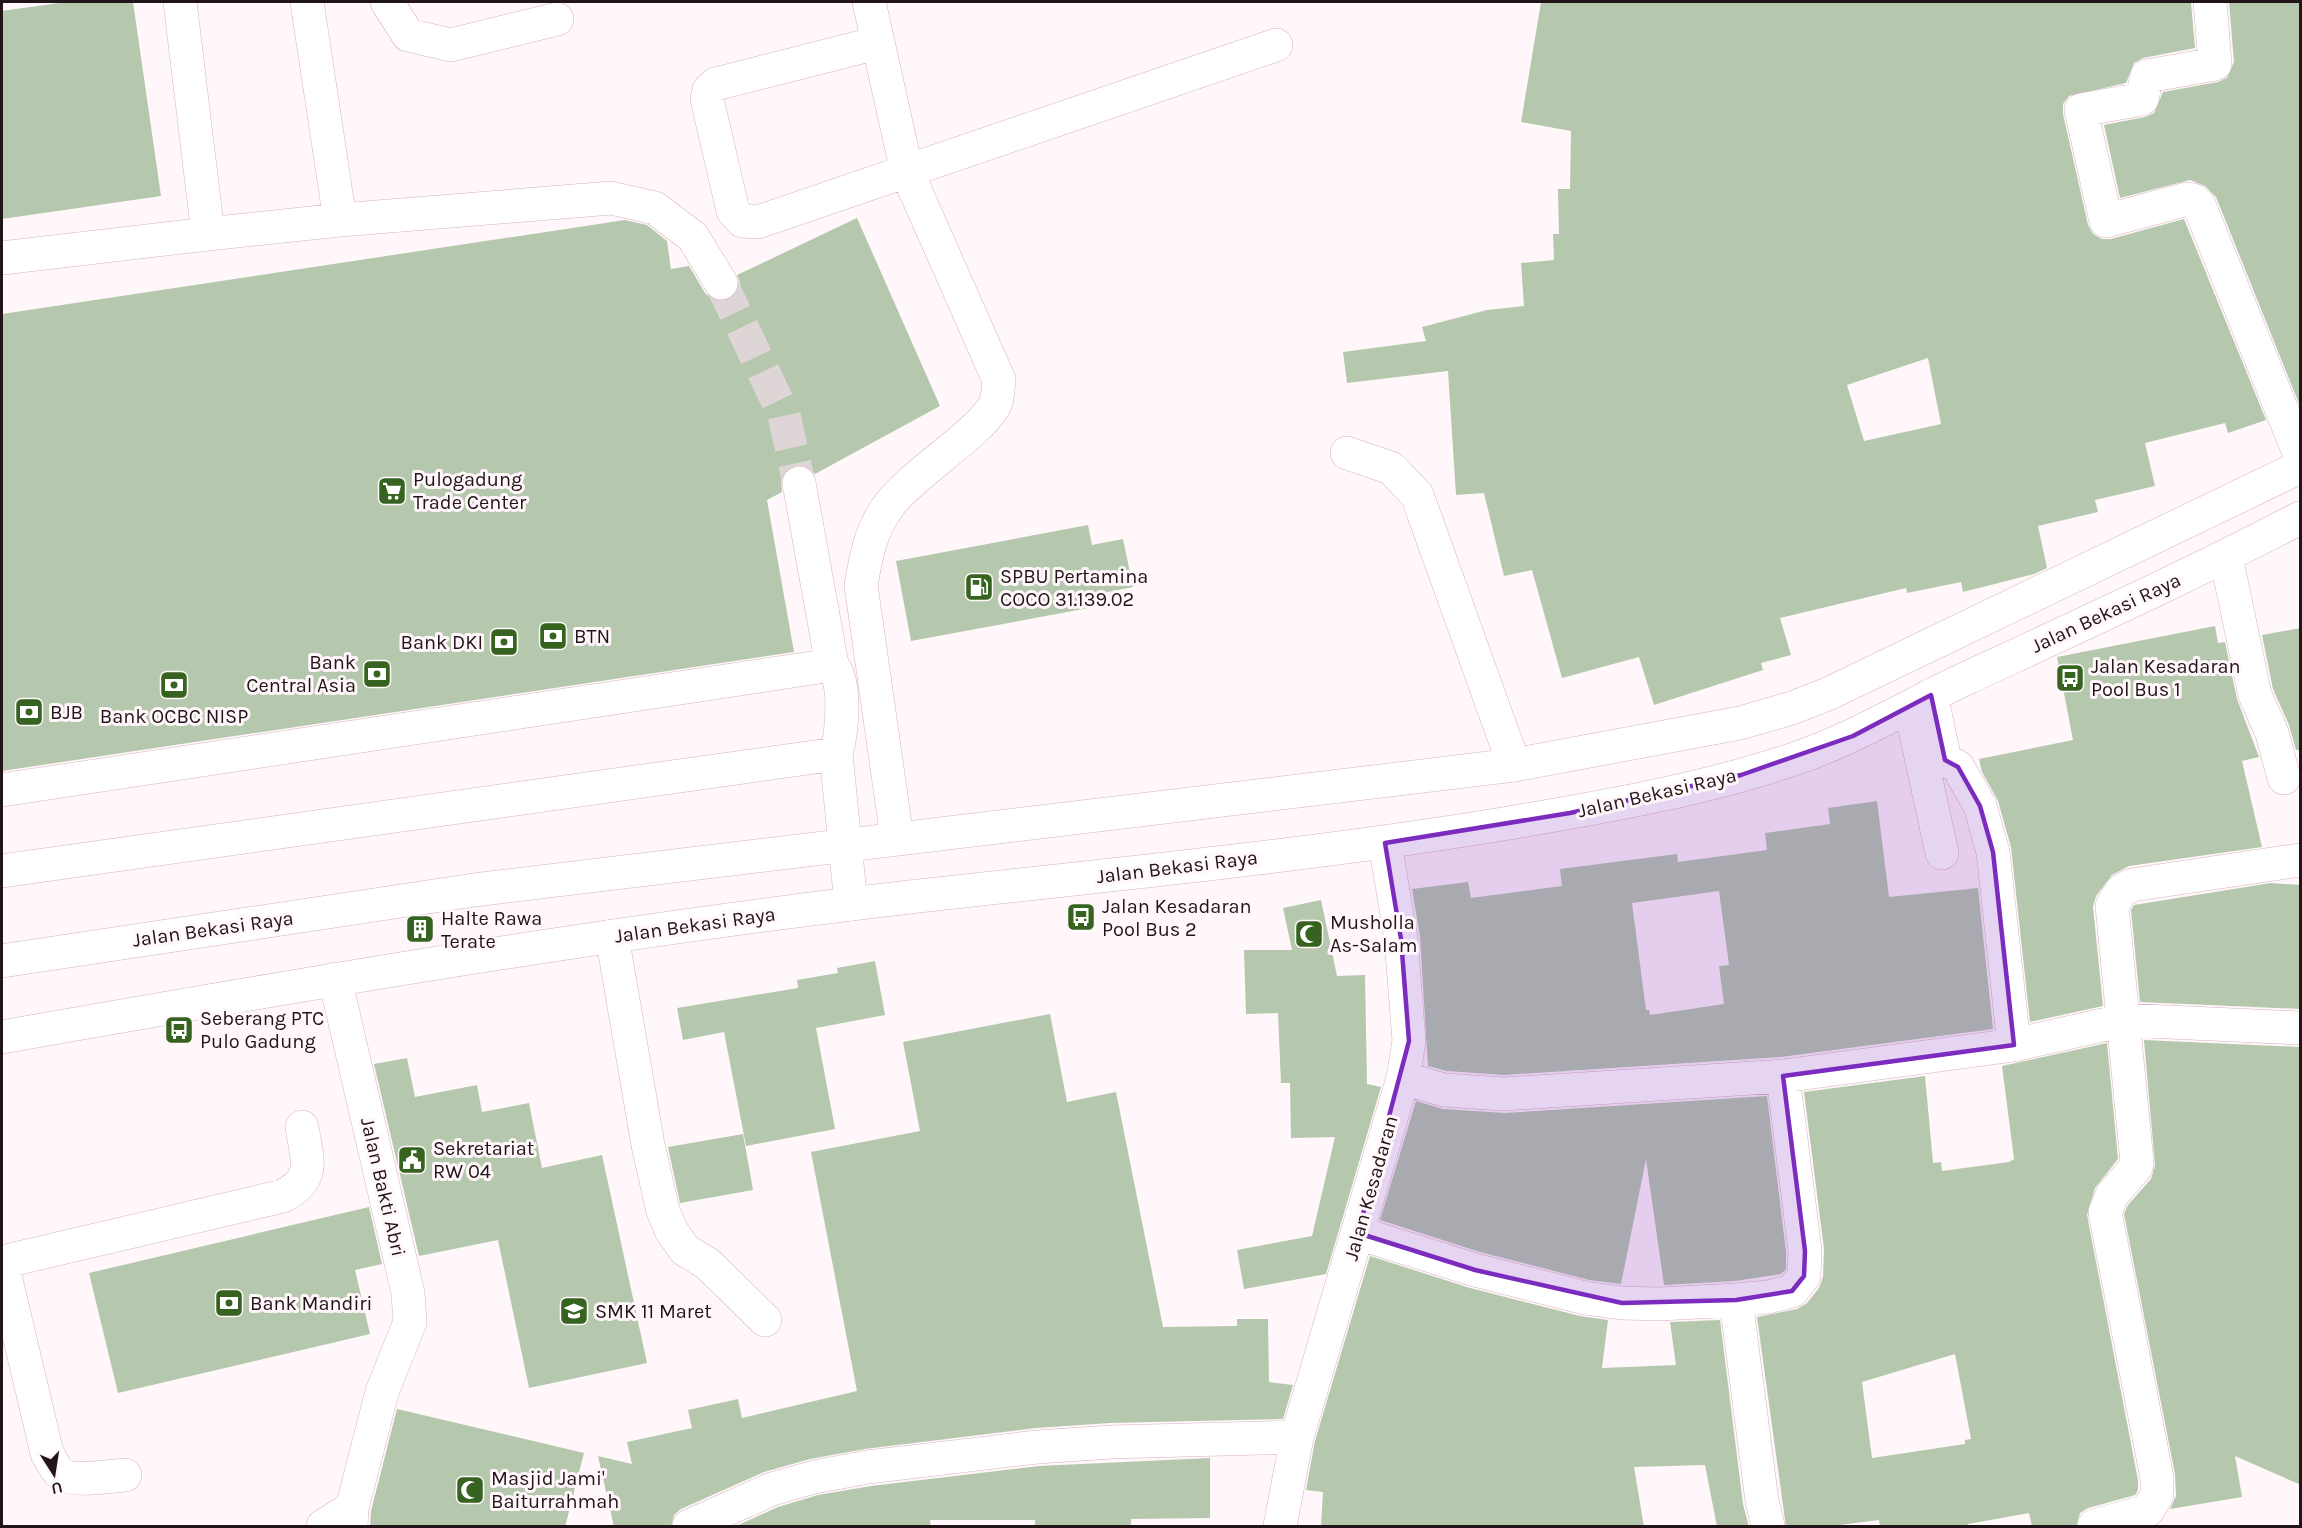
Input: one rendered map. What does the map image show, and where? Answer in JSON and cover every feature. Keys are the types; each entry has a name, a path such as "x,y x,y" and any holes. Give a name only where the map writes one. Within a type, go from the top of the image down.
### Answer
{"main road":[{"path":"180,2 208,234"},
{"path":"308,2 340,220"},
{"path":"387,2 408,35 451,45 557,19"},
{"path":"869,2 907,172 999,380 996,403 980,423 925,468 890,504 868,543 861,585 897,838"},
{"path":"2210,2 2215,64 2147,76 2142,99 2081,110 2106,221 2187,199 2199,204 2301,455"},
{"path":"877,43 716,84 709,90 707,99 733,211 742,221 758,222 1276,45"},
{"path":"2,258 340,220 611,198 655,208 693,237 721,283"},
{"path":"1347,453 1391,468 1417,495 1514,765"},
{"name":"Jalan Bekasi Raya","path":"2,961 474,890 1514,765 1740,723 1792,708 1851,683 2301,466"},
{"path":"799,483 832,665 839,673 842,735 836,754 851,904"},
{"name":"Jalan Bekasi Raya","path":"2,1037 335,979 612,936 851,904 1385,843 1570,813 1741,775 1798,758 1853,736 1920,699 2226,557 2301,518"},
{"path":"2226,557 2255,694 2272,733 2284,778"},
{"path":"2,790 832,665"},
{"path":"1920,699 1942,853"},
{"path":"1920,699 1945,760 1958,767 1980,806 1993,852 2013,1045"},
{"path":"2,871 836,754"},
{"name":"Jalan Kesadaran","path":"1280,1527 1297,1437 1403,1078 1409,1041 1401,939 1385,843"},
{"path":"2094,1527 2147,1511 2157,1495 2157,1478 2105,1212 2112,1195 2136,1167 2137,1162 2125,1020 2112,906 2121,891 2132,885 2301,860"},
{"path":"612,936 648,1144 663,1211 671,1230 684,1250 708,1264 765,1320"},
{"name":"Jalan Bakti Abri","path":"335,979 408,1293 410,1322 382,1392 351,1517"},
{"path":"1403,1078 1444,1090 1504,1094 1783,1076 2013,1045 2125,1020 2301,1028"},
{"path":"1358,1233 1475,1270 1585,1298 1659,1304 1768,1297 1792,1291 1804,1276 1805,1251 1783,1076"},
{"path":"125,1475 72,1478 61,1474 54,1465 47,1452 2,1262 283,1196 297,1189 306,1178 308,1166 302,1127"},
{"path":"1736,1300 1762,1500 1768,1527"},
{"path":"689,1527 772,1489 814,1477 868,1467 1037,1447 1111,1442 1297,1437"},
{"path":"322,1527 351,1517"}],"highlighted area":[{"path":"1931,695 1945,760 1958,767 1980,806 1993,852 2014,1045 1783,1076 1805,1251 1804,1276 1792,1291 1736,1300 1622,1303 1475,1270 1358,1233 1409,1041 1401,939 1385,843 1570,813 1741,775 1853,736"}],"building":[{"path":"66,2 133,2 161,196 2,219 2,11"},
{"path":"1541,2 2191,3 2195,48 2143,58 2134,63 2126,83 2069,96 2063,104 2063,114 2088,225 2093,234 2102,239 2111,239 2184,219 2266,420 2228,433 2225,423 2145,443 2155,486 2095,500 2098,512 2038,526 2047,568 2034,574 1963,592 1961,582 1907,593 1906,588 1780,618 1791,655 1761,663 1763,670 1654,705 1639,657 1562,678 1532,570 1504,576 1484,493 1456,495 1448,371 1347,383 1343,352 1426,341 1422,327 1487,310 1524,306 1521,263 1554,260 1553,234 1559,234 1558,189 1570,189 1571,131 1521,122","holes":["1928,358 1941,424 1864,441 1847,385"]},
{"path":"2229,2 2301,2 2300,406 2216,197 2205,186 2190,180 2120,198 2104,125 2154,113 2163,92 2218,82 2227,78 2234,62"},
{"name":"Pulogadung Trade Center","path":"857,218 940,406 815,474 805,465 787,468 781,477 782,492 767,500 794,652 2,771 2,314 625,220 647,225 667,241 671,269 689,266 705,293 713,300 722,302 731,299 737,292 740,283 737,275"},
{"name":"SPBU Pertamina COCO 31.139.02","path":"1088,525 1092,545 1123,539 1133,587 1103,593 1105,605 911,641 896,561"},
{"path":"2215,626 2218,643 2225,642 2237,699 2259,757 2242,761 2262,847 2129,866 2112,875 2096,896 2093,907 2103,1006 2030,1022 2011,847 1998,801 1982,772 1979,759 2073,740 2057,657"},
{"path":"2301,628 2301,750 2296,750 2289,725 2273,689 2262,635"},
{"path":"1877,801 1889,897 1978,888 1993,1029 1781,1057 1504,1075 1447,1071 1428,1066 1420,937 1412,889 1468,882 1471,898 1562,886 1560,869 1677,854 1678,862 1767,850 1765,833 1830,824 1828,808","holes":["1719,891 1729,965 1719,966 1724,1004 1650,1015 1649,1010 1646,1010 1632,903"]},
{"path":"2271,883 2301,885 2301,1009 2140,1002 2131,910 2134,905"},
{"path":"1321,900 1337,976 1365,975 1367,1084 1381,1087 1326,1274 1244,1289 1237,1250 1312,1236 1335,1137 1291,1138 1290,1083 1281,1083 1278,1013 1246,1014 1244,950 1292,950 1283,908"},
{"path":"875,961 885,1015 816,1028 835,1129 746,1146 724,1032 683,1040 677,1008 798,988 797,980 838,973 837,968"},
{"path":"1050,1014 1067,1102 1116,1092 1163,1327 1237,1326 1237,1319 1268,1319 1269,1382 1293,1385 1283,1419 1110,1423 1036,1428 865,1449 810,1459 764,1472 681,1509 674,1515 671,1527 614,1527 598,1456 632,1464 627,1442 692,1428 688,1410 738,1399 742,1418 857,1391 811,1152 920,1131 903,1042"},
{"path":"2144,1040 2301,1047 2301,1485 2235,1456 2242,1497 2170,1509 2176,1496 2175,1474 2124,1214 2128,1205 2151,1179 2155,1165"},
{"path":"2107,1043 2118,1159 2095,1188 2087,1215 2138,1480 2138,1490 2135,1495 2088,1508 2080,1513 2076,1527 2032,1527 2029,1513 1968,1524 1969,1527 1880,1527 1879,1520 1824,1527 1786,1527 1757,1317 1797,1309 1807,1303 1819,1288 1823,1277 1824,1249 1804,1092 1925,1076 1933,1163 1941,1162 1942,1171 2009,1162 2014,1159 2002,1066","holes":["1955,1354 1971,1439 1965,1440 1965,1444 1872,1458 1862,1382"]},
{"name":"SMK 11 Maret","path":"407,1058 415,1097 477,1085 482,1112 529,1103 542,1168 602,1155 647,1363 529,1388 498,1240 419,1256 374,1064"},
{"path":"1767,1096 1786,1252 1786,1269 1781,1274 1735,1281 1664,1285 1646,1159 1621,1284 1589,1280 1480,1252 1380,1220 1416,1101 1443,1109 1505,1113"},
{"path":"743,1134 753,1190 680,1203 668,1147"},
{"name":"Bank Mandiri","path":"369,1207 382,1264 355,1270 370,1334 118,1393 89,1273"},
{"path":"1370,1256 1470,1288 1580,1316 1608,1320 1602,1368 1676,1365 1670,1322 1720,1320 1743,1504 1749,1527 1717,1527 1705,1465 1634,1467 1644,1527 1321,1527 1323,1492 1306,1490 1315,1441"},
{"name":"Masjid Jami' Baiturrahmah","path":"397,1409 584,1453 565,1527 370,1527 371,1511"},
{"path":"1210,1458 1210,1518 1131,1519 1131,1527 1035,1527 1035,1520 930,1520 931,1527 734,1527 778,1507 818,1495 871,1486 1039,1466"}],"tunnel":[{"path":"721,283 784,415 799,483"}],"place":[{"name":"Pulogadung Trade Center","path":"392,491"},
{"name":"SPBU Pertamina COCO 31.139.02","path":"979,587"},
{"name":"BTN","path":"553,636"},
{"name":"Bank DKI","path":"504,642"},
{"name":"Bank Central Asia","path":"377,674"},
{"name":"Jalan Kesadaran Pool Bus 1","path":"2070,678"},
{"name":"Bank OCBC NISP","path":"174,685"},
{"name":"BJB","path":"29,712"},
{"name":"Jalan Kesadaran Pool Bus 2","path":"1081,917"},
{"name":"Halte Rawa Terate","path":"420,929"},
{"name":"Musholla As-Salam","path":"1309,934"},
{"name":"Seberang PTC Pulo Gadung","path":"179,1030"},
{"name":"Sekretariat RW 04","path":"412,1160"},
{"name":"Bank Mandiri","path":"229,1303"},
{"name":"SMK 11 Maret","path":"574,1311"},
{"name":"Masjid Jami' Baiturrahmah","path":"470,1490"}]}
